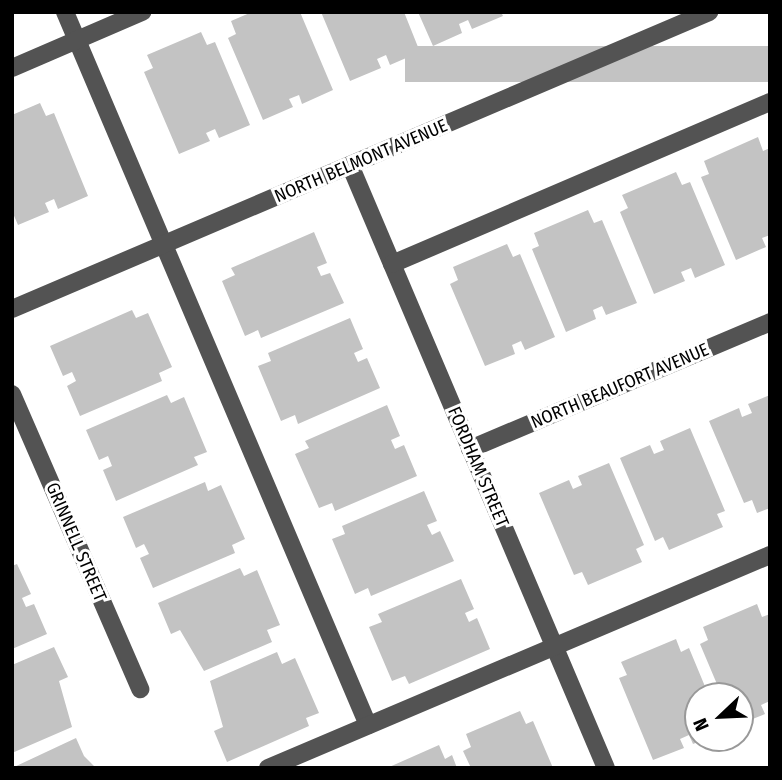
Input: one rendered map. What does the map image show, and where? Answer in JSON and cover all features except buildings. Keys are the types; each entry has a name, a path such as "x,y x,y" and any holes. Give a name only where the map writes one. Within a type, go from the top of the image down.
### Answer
{"street":[{"path":"65,12 368,725"},
{"path":"12,68 142,12"},
{"name":"NORTH BELMONT AVENUE","path":"12,309 709,12"},
{"path":"392,264 770,102"},
{"name":"FORDHAM STREET","path":"350,165 606,768"},
{"name":"NORTH BEAUFORT AVENUE","path":"470,449 770,322"},
{"name":"GRINNELL STREET","path":"12,394 140,689"},
{"path":"268,768 770,555"}]}
